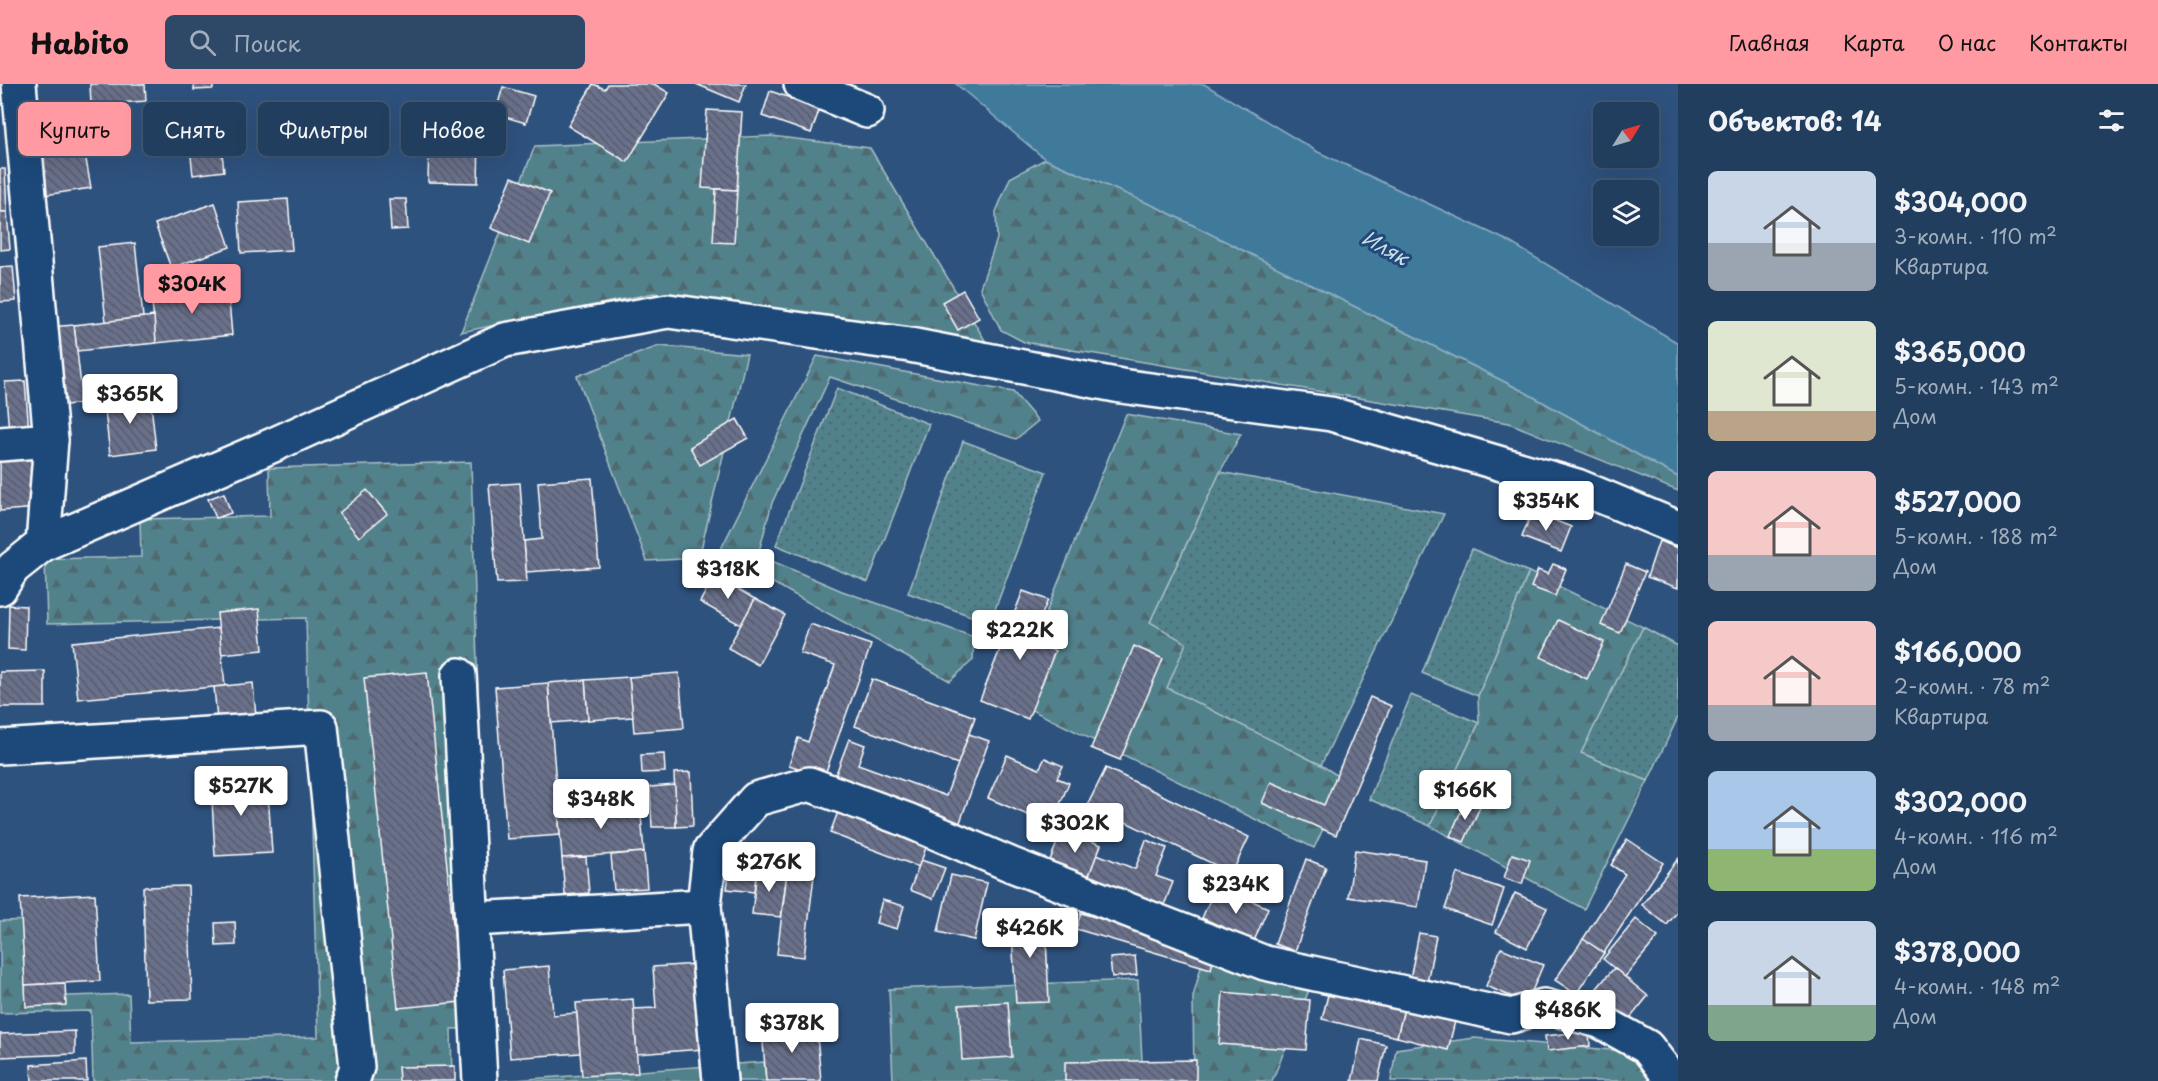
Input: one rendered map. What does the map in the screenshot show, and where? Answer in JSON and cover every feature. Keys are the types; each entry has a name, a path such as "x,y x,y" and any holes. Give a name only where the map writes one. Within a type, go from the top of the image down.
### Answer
{"street":[{"path":"19,84 51,440 43,544"},
{"path":"801,84 867,111"},
{"path":"0,588 13,568 43,544 273,445 505,340 668,311 910,345 1121,386 1331,414 1577,486 1678,528"},
{"path":"0,444 51,440"},
{"path":"459,675 480,1081"},
{"path":"0,747 321,727 357,1067 352,1081"},
{"path":"720,1081 704,906 711,851 756,799 809,784 907,820 1012,865 1265,963 1511,1016 1544,1006 1600,1021 1647,1047 1673,1081"},
{"path":"473,919 704,906"}],"green space":[{"path":"771,136 870,148 986,342 654,293 461,332 535,146"},
{"path":"1045,159 1159,208 1523,391 1678,477 1678,491 1509,423 1024,342 1001,330 980,288 997,239 996,212 1010,178"},
{"path":"659,346 747,354 699,558 647,561 577,376"},
{"path":"817,356 1013,392 1038,421 1016,439 830,377 772,503 758,555 842,591 974,637 973,660 950,681 719,553"},
{"path":"837,388 929,424 868,582 776,545"},
{"path":"1126,414 1241,434 1220,472 1150,622 1186,643 1167,688 1321,765 1346,781 1314,848 1011,700"},
{"path":"963,441 1046,472 990,623 908,593"},
{"path":"471,462 488,1028 451,1029 452,1081 93,1081 91,1011 0,1013 0,921 38,920 40,997 129,994 131,1042 318,1037 306,618 47,624 45,559 141,557 140,519 270,516 269,468"},
{"path":"1220,472 1444,514 1321,765 1167,688 1150,622"},
{"path":"1472,549 1529,572 1478,696 1422,673"},
{"path":"1529,572 1643,627 1581,753 1648,781 1584,909 1430,826 1479,723 1478,696"},
{"path":"1643,627 1678,646 1678,717 1648,781 1581,753"},
{"path":"1411,695 1479,723 1430,826 1369,799"},
{"path":"1210,932 1320,963 1272,1081 1194,1081 1193,997"},
{"path":"1138,980 1143,1081 893,1081 889,989"},
{"path":"1474,1038 1623,1051 1658,1081 1391,1081 1396,1049"},
{"path":"764,1062 766,1081 501,1081"}],"water":[{"name":"Иляк","path":"956,84 1204,84 1318,152 1506,240 1678,343 1678,477 1523,391 1159,208 1045,159"}],"building":[{"path":"90,84 145,84 146,101 91,102"},
{"path":"194,84 213,84 213,89 194,90"},
{"path":"593,84 605,89 608,84 654,84 669,93 627,162 568,126"},
{"path":"696,84 746,84 739,102"},
{"path":"503,87 534,96 526,123 506,117 506,102 499,102"},
{"path":"770,91 820,108 811,133 762,116"},
{"path":"286,98 287,102 269,102 269,100"},
{"path":"707,110 742,112 737,190 702,188"},
{"path":"38,156 85,156 91,188 45,195"},
{"path":"191,156 222,156 224,171 193,175"},
{"path":"429,156 479,156 478,183 428,182"},
{"path":"0,169 5,169 7,212 0,212"},
{"path":"512,177 550,193 529,244 491,228"},
{"path":"716,189 737,190 734,243 713,242"},
{"path":"288,199 292,250 241,253 238,202"},
{"path":"389,199 406,199 408,229 391,230"},
{"path":"215,203 230,247 171,268 155,224"},
{"path":"0,212 7,212 10,249 0,250"},
{"path":"135,243 143,317 106,322 98,247"},
{"path":"13,266 16,301 0,302 0,267"},
{"path":"199,284 199,293 228,290 232,335 156,343 152,302 169,300 168,288"},
{"path":"963,290 979,318 958,330 942,302"},
{"path":"154,316 156,343 77,351 74,325"},
{"path":"74,325 83,403 58,406 49,327"},
{"path":"25,381 29,431 9,433 5,382"},
{"path":"150,396 156,449 110,455 104,402"},
{"path":"737,419 748,438 700,465 690,447"},
{"path":"33,457 38,508 0,511 0,460"},
{"path":"592,478 599,567 526,572 524,541 542,539 538,482"},
{"path":"520,483 527,582 497,583 489,485"},
{"path":"367,490 387,514 359,537 339,513"},
{"path":"224,493 231,513 216,518 208,499"},
{"path":"1532,511 1571,527 1561,552 1522,537"},
{"path":"1659,541 1678,548 1678,588 1647,577"},
{"path":"1553,564 1566,569 1555,596 1531,587 1538,570 1548,574"},
{"path":"1626,564 1645,572 1620,633 1601,625"},
{"path":"714,576 755,599 741,625 700,602"},
{"path":"1023,591 1048,600 1031,641 1055,651 1028,719 980,700"},
{"path":"755,599 785,615 758,665 728,648"},
{"path":"9,605 26,606 25,650 8,649"},
{"path":"259,609 263,650 221,654 217,613"},
{"path":"1558,620 1604,642 1587,679 1541,657"},
{"path":"810,624 871,645 824,777 789,765 798,738 808,742 835,665 800,653"},
{"path":"219,628 225,686 78,699 72,642"},
{"path":"1134,646 1163,659 1120,760 1091,748"},
{"path":"45,671 45,707 0,707 0,672"},
{"path":"427,672 461,1002 398,1008 364,678"},
{"path":"679,673 684,728 634,732 629,677"},
{"path":"629,677 633,717 588,720 585,680"},
{"path":"872,679 975,717 958,764 855,726"},
{"path":"585,680 588,720 551,723 548,683"},
{"path":"253,683 256,717 217,720 214,687"},
{"path":"548,683 560,835 507,839 495,687"},
{"path":"1370,697 1391,706 1336,835 1262,803 1271,782 1324,805"},
{"path":"969,734 989,741 959,825 834,779 849,739 865,745 858,764 946,796"},
{"path":"664,754 665,772 642,773 641,755"},
{"path":"1007,755 1039,769 1045,758 1063,766 1057,778 1069,783 1051,825 988,798"},
{"path":"1106,768 1249,837 1232,873 1088,804"},
{"path":"691,772 693,826 676,827 674,773"},
{"path":"267,778 272,853 215,856 211,781"},
{"path":"675,785 676,827 652,827 650,787"},
{"path":"1466,800 1480,807 1464,842 1450,836"},
{"path":"640,802 644,852 562,858 558,808"},
{"path":"838,812 927,845 919,867 830,833"},
{"path":"1062,830 1101,845 1088,878 1049,863"},
{"path":"1627,839 1663,863 1604,953 1583,939 1625,874 1611,865"},
{"path":"1146,840 1167,848 1156,876 1173,882 1163,908 1088,878 1097,854 1135,869"},
{"path":"732,850 759,853 754,892 727,889"},
{"path":"1355,850 1425,860 1418,907 1348,897"},
{"path":"644,852 647,888 614,890 611,855"},
{"path":"1512,854 1530,860 1522,884 1504,878"},
{"path":"586,857 589,893 565,895 562,858"},
{"path":"1306,859 1326,867 1295,951 1275,944"},
{"path":"1678,859 1678,911 1667,925 1642,905"},
{"path":"921,860 945,868 933,899 910,890"},
{"path":"757,869 787,873 781,917 752,914"},
{"path":"787,873 814,876 804,957 777,954"},
{"path":"1457,873 1504,889 1492,925 1445,909"},
{"path":"951,875 987,883 974,940 938,932"},
{"path":"188,886 192,999 146,1000 143,887"},
{"path":"1213,893 1233,902 1237,894 1268,908 1254,941 1202,918"},
{"path":"1515,893 1547,908 1527,948 1496,932"},
{"path":"95,894 100,981 25,985 20,898"},
{"path":"882,900 904,906 897,929 876,923"},
{"path":"1081,913 1215,953 1211,969 1076,929"},
{"path":"1045,916 1049,1002 1016,1003 1011,917"},
{"path":"1636,919 1658,937 1625,977 1603,959"},
{"path":"235,922 236,945 216,946 215,923"},
{"path":"1419,933 1436,936 1427,983 1410,979"},
{"path":"1583,939 1604,953 1576,994 1555,980"},
{"path":"1501,948 1543,965 1527,1003 1486,986"},
{"path":"1135,956 1137,975 1112,977 1110,958"},
{"path":"697,964 703,1049 637,1054 633,1009 656,1008 653,967"},
{"path":"549,966 553,1015 577,1013 580,1053 510,1058 503,970"},
{"path":"1614,968 1648,996 1627,1022 1592,994"},
{"path":"65,983 66,1005 26,1007 25,985"},
{"path":"1329,991 1404,1009 1397,1037 1322,1019"},
{"path":"1223,992 1310,1000 1306,1050 1219,1044"},
{"path":"633,999 638,1073 582,1076 576,1003"},
{"path":"1008,1002 1012,1057 962,1060 959,1005"},
{"path":"1404,1009 1455,1021 1448,1050 1397,1037"},
{"path":"816,1024 821,1081 766,1081 762,1029"},
{"path":"75,1031 75,1054 0,1057 0,1034"},
{"path":"1589,1031 1590,1046 1547,1051 1545,1036"},
{"path":"1361,1039 1386,1045 1378,1081 1352,1081"},
{"path":"1196,1060 1196,1081 1065,1081 1065,1062"},
{"path":"86,1061 87,1081 32,1081 31,1065"},
{"path":"455,1066 455,1081 399,1081 398,1067"}]}
